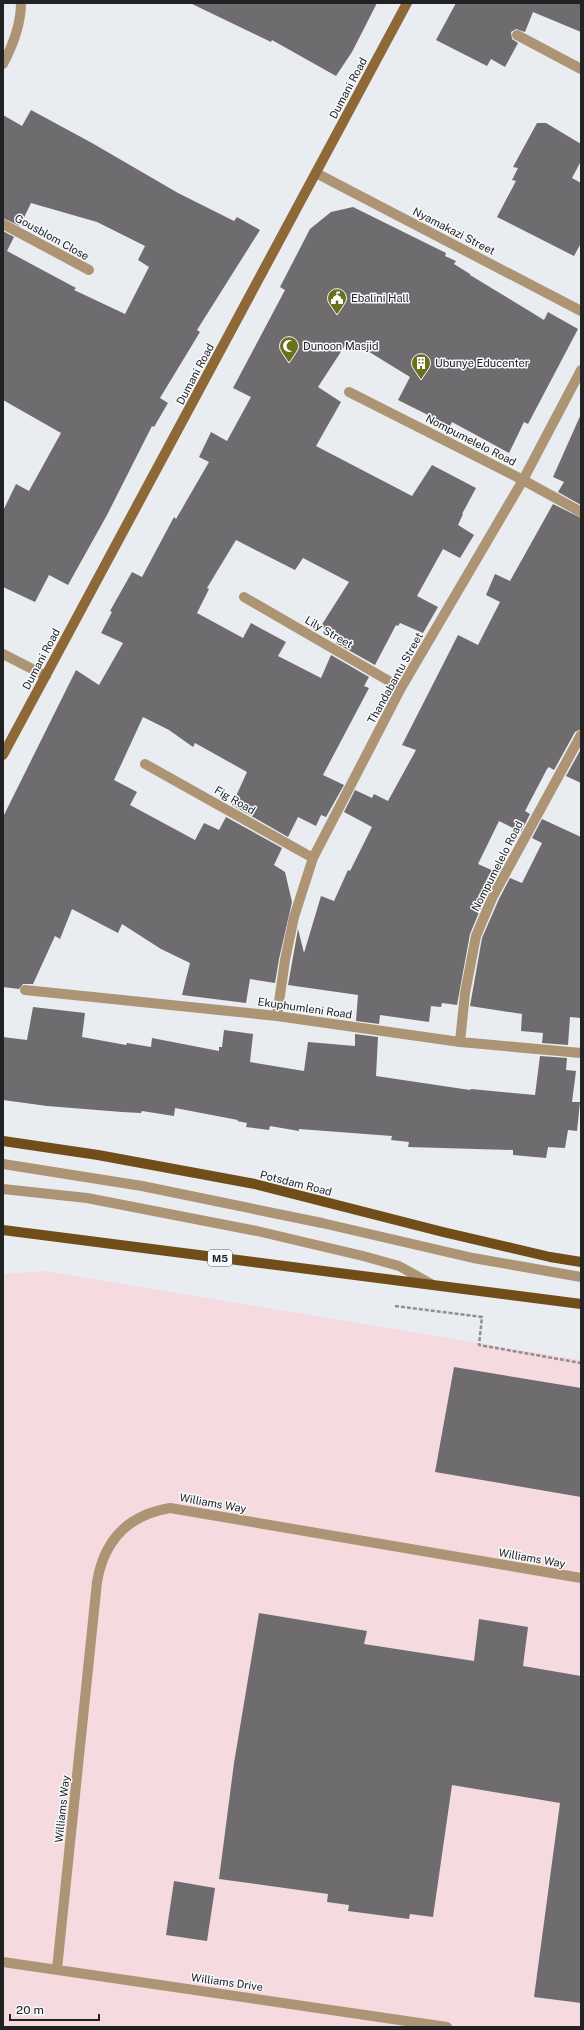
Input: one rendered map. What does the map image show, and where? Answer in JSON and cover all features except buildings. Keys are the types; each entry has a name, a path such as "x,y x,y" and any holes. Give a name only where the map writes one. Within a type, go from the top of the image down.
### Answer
{"main road":[{"name":"Potsdam Road","path":"3,1141 98,1154 255,1184 443,1232 550,1257 581,1262"},
{"name":"M5","path":"3,1230 436,1287 581,1304"}],"street":[{"path":"3,64 11,49 17,30 21,3"},
{"name":"Dumani Road","path":"3,755 407,3"},
{"path":"517,35 581,69"},
{"name":"Nyamakazi Street","path":"316,173 581,311"},
{"name":"Gousblom Close","path":"3,224 89,270"},
{"name":"Thandabantu Street","path":"277,1016 285,960 293,925 313,858 401,688 523,480 581,370"},
{"name":"Nompumelelo Road","path":"349,392 523,480 581,512"},
{"name":"Lily Street","path":"244,597 401,688"},
{"path":"3,654 46,676"},
{"name":"Nompumelelo Road","path":"460,1042 464,992 476,936 493,896 581,735"},
{"name":"Fig Road","path":"145,764 313,858"},
{"name":"Ekuphumleni Road","path":"25,990 277,1016 460,1042 581,1053"},
{"path":"3,1164 142,1186 322,1223 473,1258 581,1277"},
{"path":"3,1189 87,1198 264,1232 399,1266 436,1287"},
{"name":"Williams Way","path":"57,1969 97,1582 104,1554 120,1531 131,1522 156,1510 170,1508 581,1578"},
{"name":"Williams Drive","path":"3,1962 447,2027"}],"path":[{"path":"395,1306 482,1317 480,1345 581,1363"}],"shaded area":[{"path":"44,1271 581,1360 581,2027 3,2027 3,1274"}],"place":[{"name":"Ebalini Hall","path":"337,315"},
{"name":"Dunoon Masjid","path":"289,363"},
{"name":"Ubunye Educenter","path":"421,380"}]}
